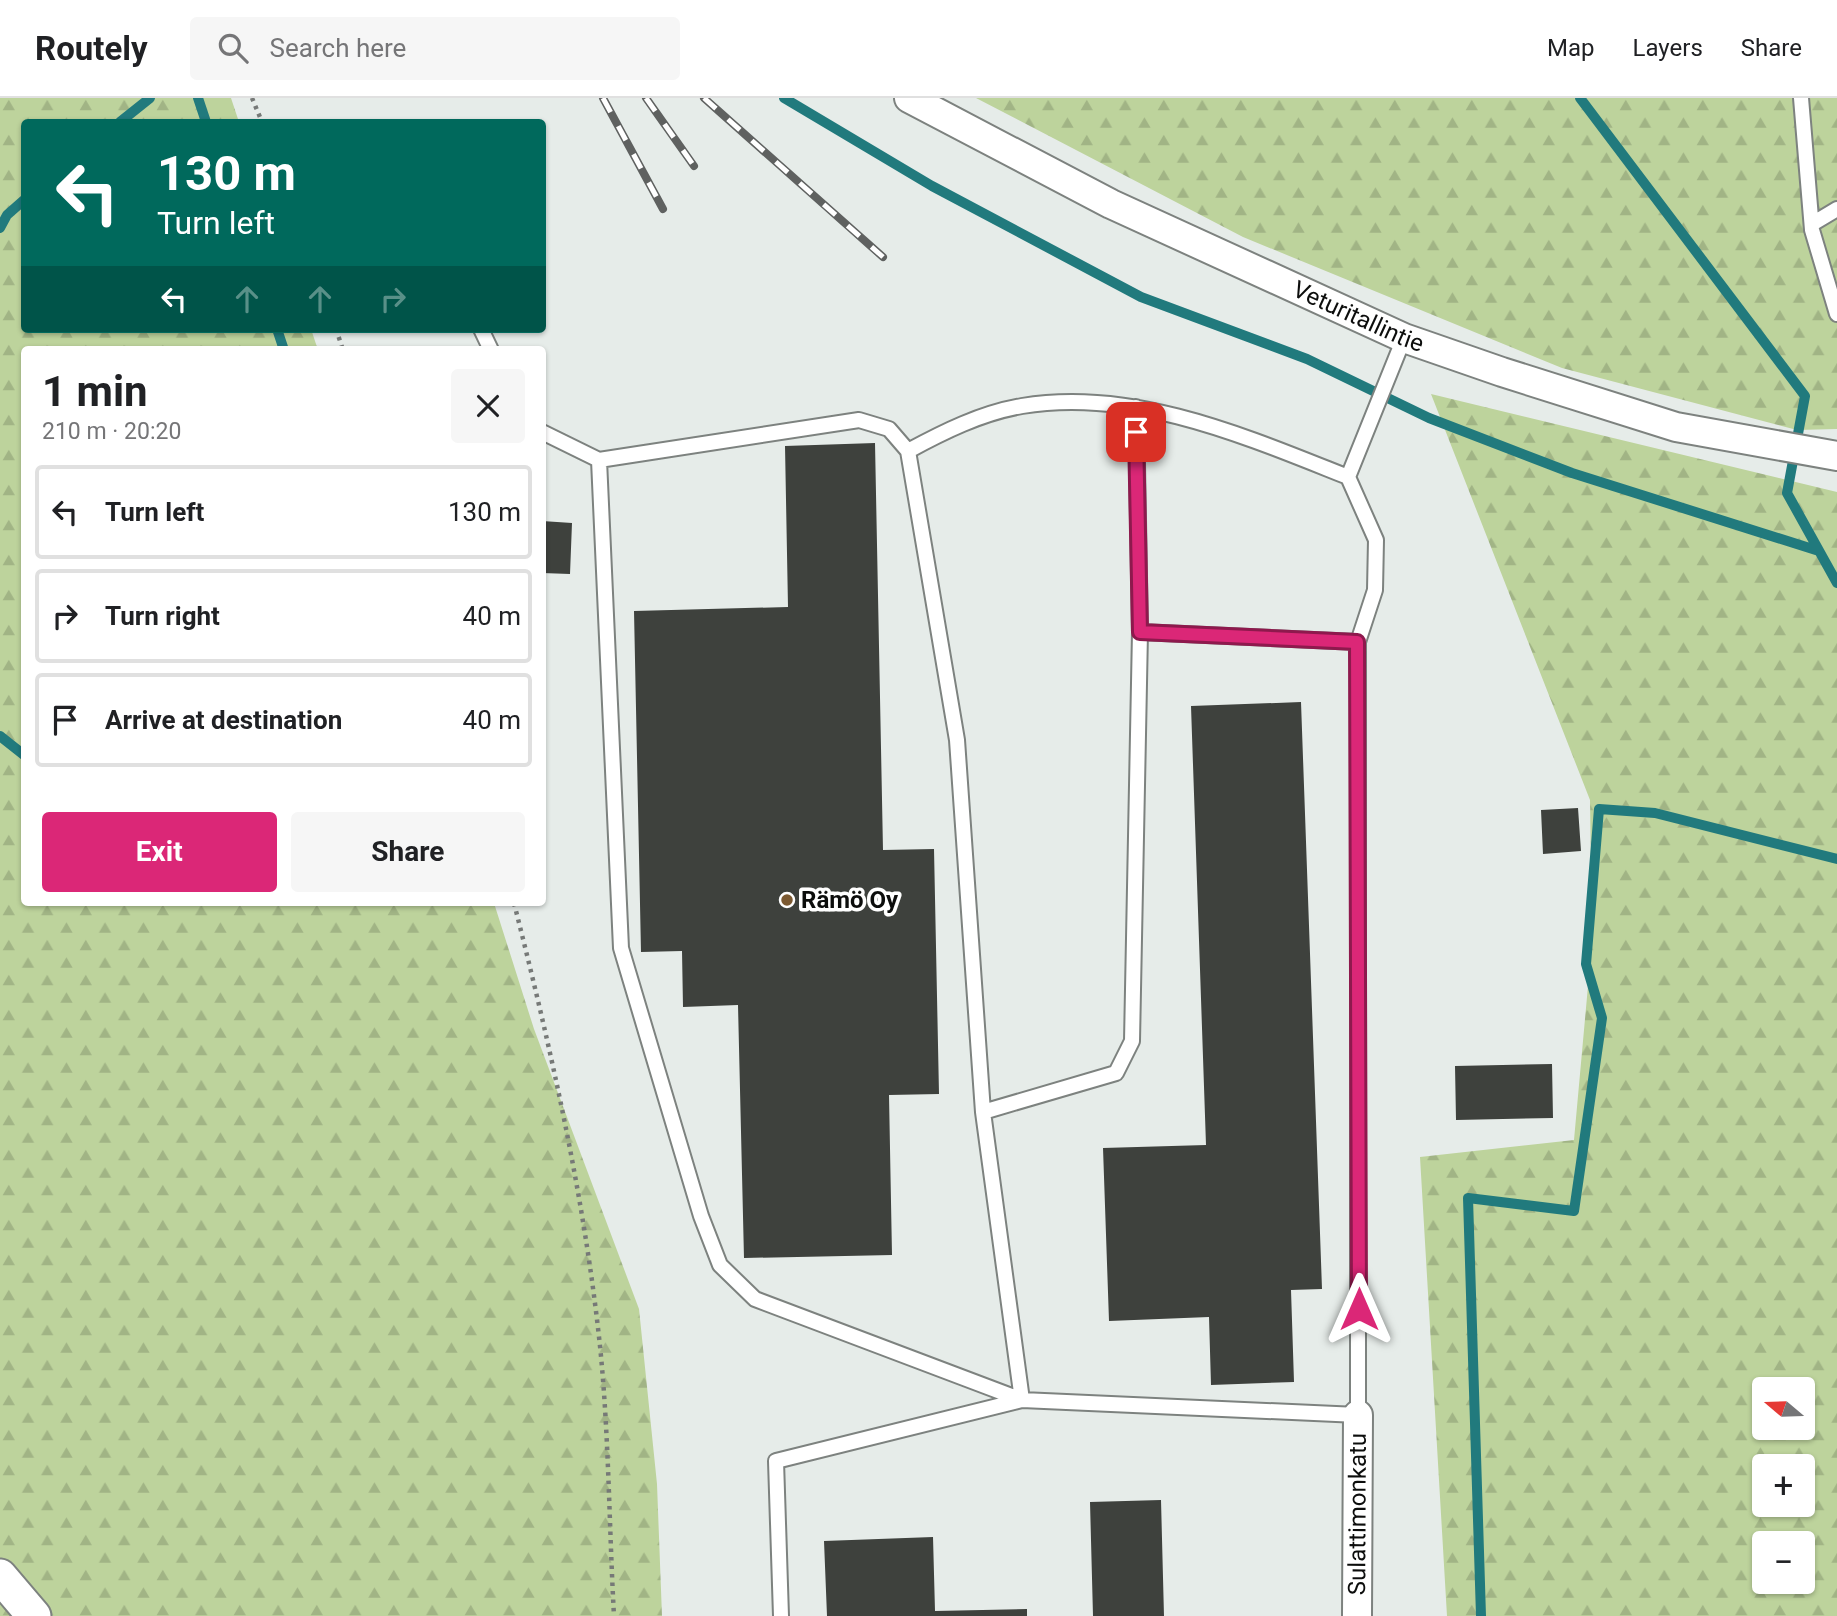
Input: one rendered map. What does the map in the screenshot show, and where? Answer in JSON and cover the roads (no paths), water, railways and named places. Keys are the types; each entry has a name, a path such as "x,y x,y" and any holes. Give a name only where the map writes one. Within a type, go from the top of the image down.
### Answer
{"street":[{"name":"Veturitallintie","path":"909,98 1111,204 1404,338 1676,427 1837,456"},
{"name":"Sulattimonkatu","path":"1357,1616 1358,1415"},
{"path":"0,1576 34,1616"}],"lane":[{"path":"1801,98 1812,224 1837,314"},
{"path":"1812,224 1837,209"},
{"path":"1348,477 1404,338"},
{"path":"781,1616 776,1461 1022,1400 1358,1415 1357,642 1375,590 1376,540 1348,477 1244,435 1136,407 1076,404 1022,406 949,429 908,451"},
{"path":"983,1112 1116,1073 1132,1041 1140,632 1136,407"},
{"path":"546,434 599,460 859,420 889,429 908,451 957,740 983,1112 1022,1400"},
{"path":"599,460 621,948 701,1216 719,1265 755,1299 1022,1400"},
{"path":"1140,632 1357,642"}],"waterway":[{"path":"124,119 150,98"},
{"path":"198,98 205,119"},
{"path":"784,98 932,186 1141,297 1307,359 1429,418 1572,473 1819,551"},
{"path":"1580,98 1805,396 1787,493 1837,583"},
{"path":"0,228 7,215 21,203"},
{"path":"278,333 283,346"},
{"path":"0,736 21,753"},
{"path":"1481,1616 1468,1198 1574,1211 1602,1018 1586,964 1599,809 1655,813 1837,859"}],"railway":[{"path":"603,98 663,209"},
{"path":"646,98 694,166"},
{"path":"704,98 883,257"}],"place":[{"name":"Rämö Oy","path":"787,900"}]}
